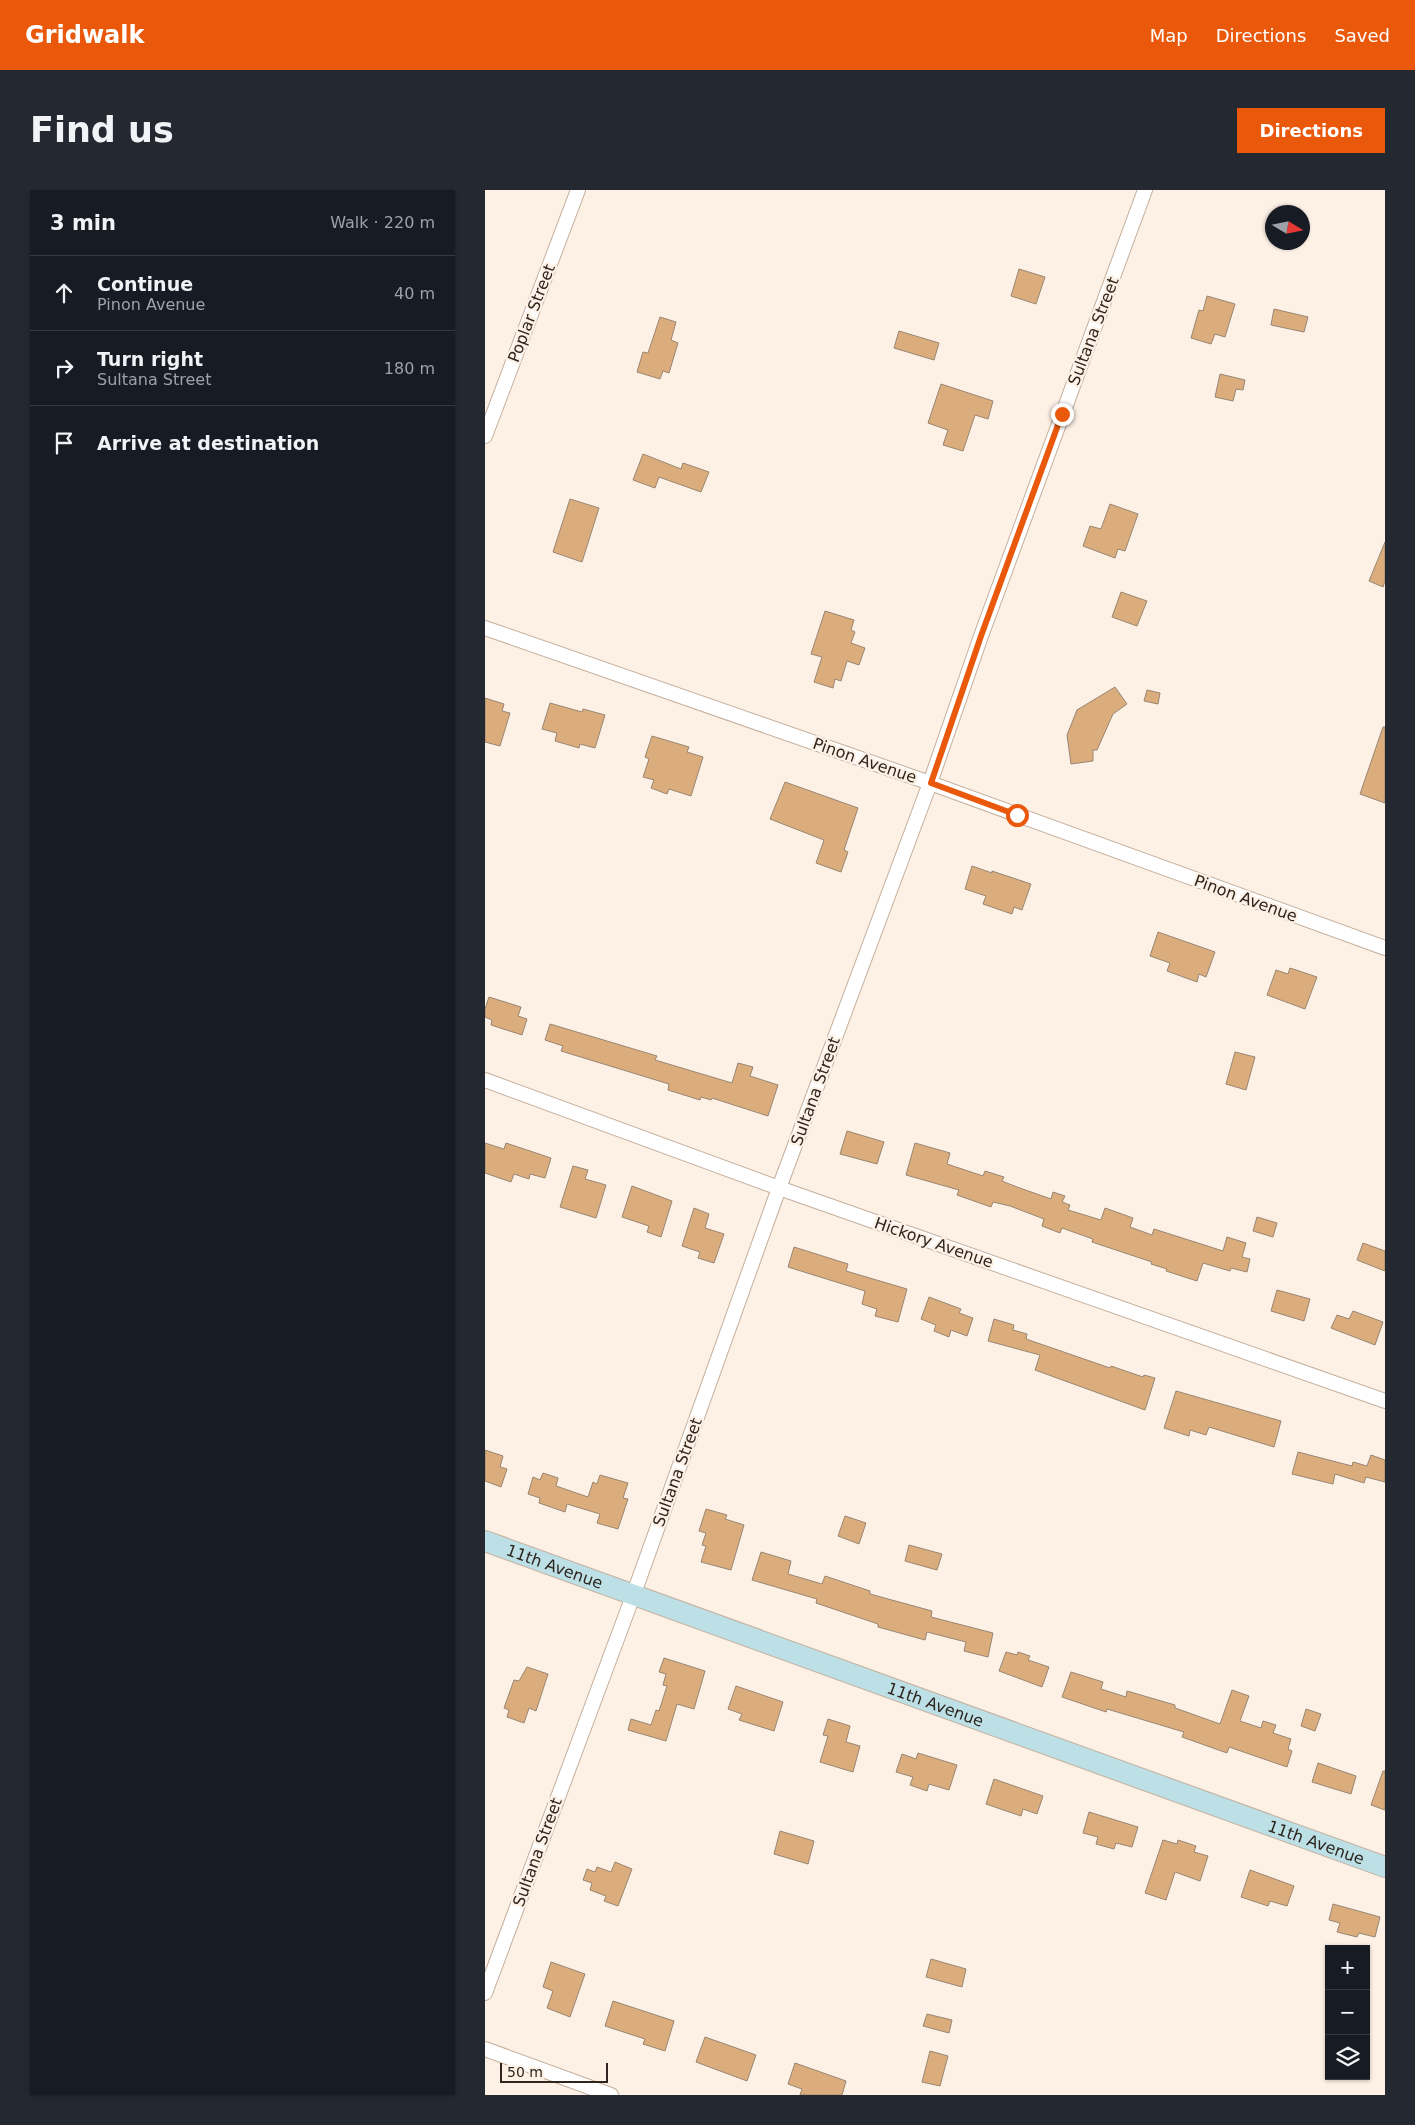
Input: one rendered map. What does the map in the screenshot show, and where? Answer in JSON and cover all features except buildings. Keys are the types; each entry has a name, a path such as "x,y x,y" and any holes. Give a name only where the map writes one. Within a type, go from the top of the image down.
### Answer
{"main road":[{"name":"11th Avenue","path":"485,1541 1385,1867"}],"street":[{"name":"Poplar Street","path":"485,436 578,190"},
{"name":"Sultana Street","path":"485,1993 633,1596 779,1188 931,783 995,598 1145,190"},
{"name":"Pinon Avenue","path":"485,628 931,783 1385,948"},
{"name":"Hickory Avenue","path":"485,1080 779,1188 1385,1401"},
{"path":"485,2049 611,2095"}],"route":[{"path":"1017,815 931,783 981,636 1062,414"}]}
